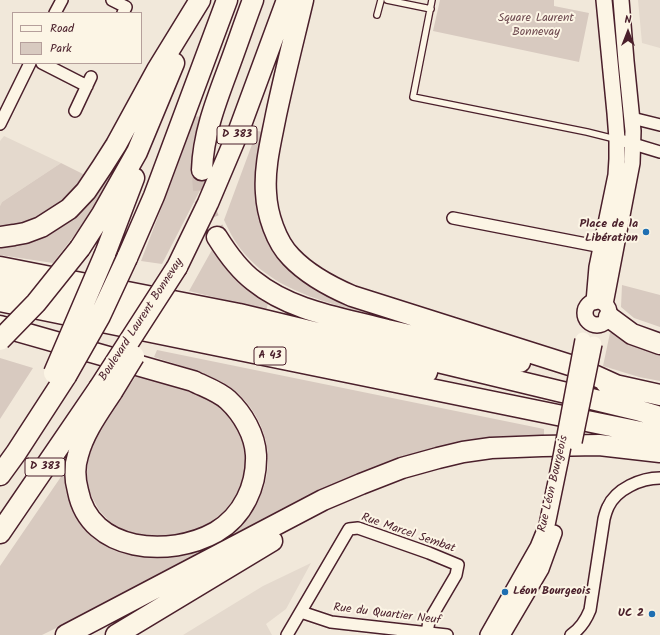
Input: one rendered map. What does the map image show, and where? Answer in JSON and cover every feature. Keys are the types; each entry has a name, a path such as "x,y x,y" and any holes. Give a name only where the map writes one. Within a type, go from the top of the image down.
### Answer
{"highway":[{"path":"0,237 25,233 41,227 69,209 86,191 116,145 157,70 200,0"},
{"path":"0,340 36,303 80,248 102,214 137,152 200,0"},
{"path":"60,375 168,91 200,0"},
{"name":"D 383","path":"0,474 16,453 60,375 100,316 128,258 154,196 227,0"},
{"path":"202,170 208,127 253,0"},
{"name":"Boulevard Laurent Bonnevay","path":"0,533 106,390 180,268 239,130 288,0"},
{"path":"303,0 282,88 266,170 267,209 281,243 290,256 306,270 338,290 352,296 576,367 618,386"},
{"path":"217,237 239,268 254,281 290,302 312,310 618,386 660,395"},
{"path":"0,267 239,314 637,410 660,418"},
{"name":"A 43","path":"0,286 383,364 524,390 636,417 660,418"},
{"name":"A 43","path":"0,301 660,436"},
{"path":"599,314 618,323 632,334 660,344"},
{"path":"0,326 193,381 214,390 227,400 246,422 254,440 256,452 255,478 246,500 230,521 204,537 165,546 133,545 110,536 97,526 84,510 79,497 76,485 76,463 84,438 106,390"},
{"path":"116,635 276,538 326,511 365,493 439,466 542,446"},
{"path":"66,635 323,500 402,468 463,452 491,448 598,446 660,452"}],"street":[{"path":"56,12 62,0"},
{"path":"112,0 126,7 124,12"},
{"path":"604,0 617,139 616,175 609,248"},
{"path":"609,248 632,163 634,144 621,0"},
{"path":"0,124 30,64"},
{"path":"45,64 89,81 75,111"},
{"path":"632,118 660,125"},
{"path":"617,139 660,152"},
{"path":"453,218 609,248"},
{"name":"Rue Léon Bourgeois","path":"488,635 538,547 547,525 565,462 589,342 599,314 609,248"},
{"name":"Rue Léon Bourgeois","path":"502,635 541,569 556,527 564,494 565,462"},
{"path":"571,635 583,623 590,610 604,519 608,506 617,495 629,486 647,479 660,478"},
{"name":"Rue Marcel Sembat","path":"287,635 349,529 358,528 458,565 456,575 429,621 427,633"},
{"name":"Rue du Quartier Neuf","path":"301,612 331,622 448,635"}],"lane":[{"path":"377,15 381,0"},
{"path":"387,0 431,9"},
{"path":"432,0 413,98 617,139"}],"shaded area":[{"path":"638,0 660,0 660,48 642,43"},
{"path":"4,136 61,163 2,202 0,206 0,141"},
{"path":"311,563 286,609 266,624 272,635 183,635 263,586"}],"green space":[{"name":"Square Laurent Bonnevay","path":"440,0 554,0 554,6 589,13 579,62 433,31"},
{"path":"612,0 616,0 624,100 620,99"},
{"path":"145,110 122,162 103,194 83,224 53,263 0,255 0,243 45,232"},
{"path":"195,116 200,117 193,143 191,175 210,167 211,169 162,264 141,261 176,170"},
{"path":"257,131 265,132 276,244 399,321 332,304 289,287 269,276 252,262 237,244 224,220"},
{"path":"61,163 87,176 58,206 28,223 0,230 0,206 2,202"},
{"path":"213,248 269,301 266,310 189,291"},
{"path":"622,285 660,295 660,327 634,318 621,307"},
{"path":"610,333 617,333 660,351 660,381 639,377 603,366"},
{"path":"157,350 544,429 544,435 514,438 461,447 176,569 42,635 0,635 0,566 69,465 68,484 70,497 77,514 88,529 100,540 113,550 125,554 160,556 170,555 193,552 210,545 223,538 244,521 259,498 267,472 268,457 264,435 256,415 234,390 225,384 208,375 154,357"},
{"path":"0,358 33,368 0,419"},
{"path":"137,375 194,391 214,401 228,411 245,441 248,458 242,490 221,516 208,526 188,533 168,536 154,537 137,534 124,530 110,522 99,510 92,497 86,483 88,462 93,443 107,416"}],"tunnel":[{"path":"202,170 204,199 208,216 217,237"}],"place":[{"name":"Place de la Libération","path":"646,232"},
{"name":"Léon Bourgeois","path":"505,592"},
{"name":"UC 2","path":"652,614"}]}
